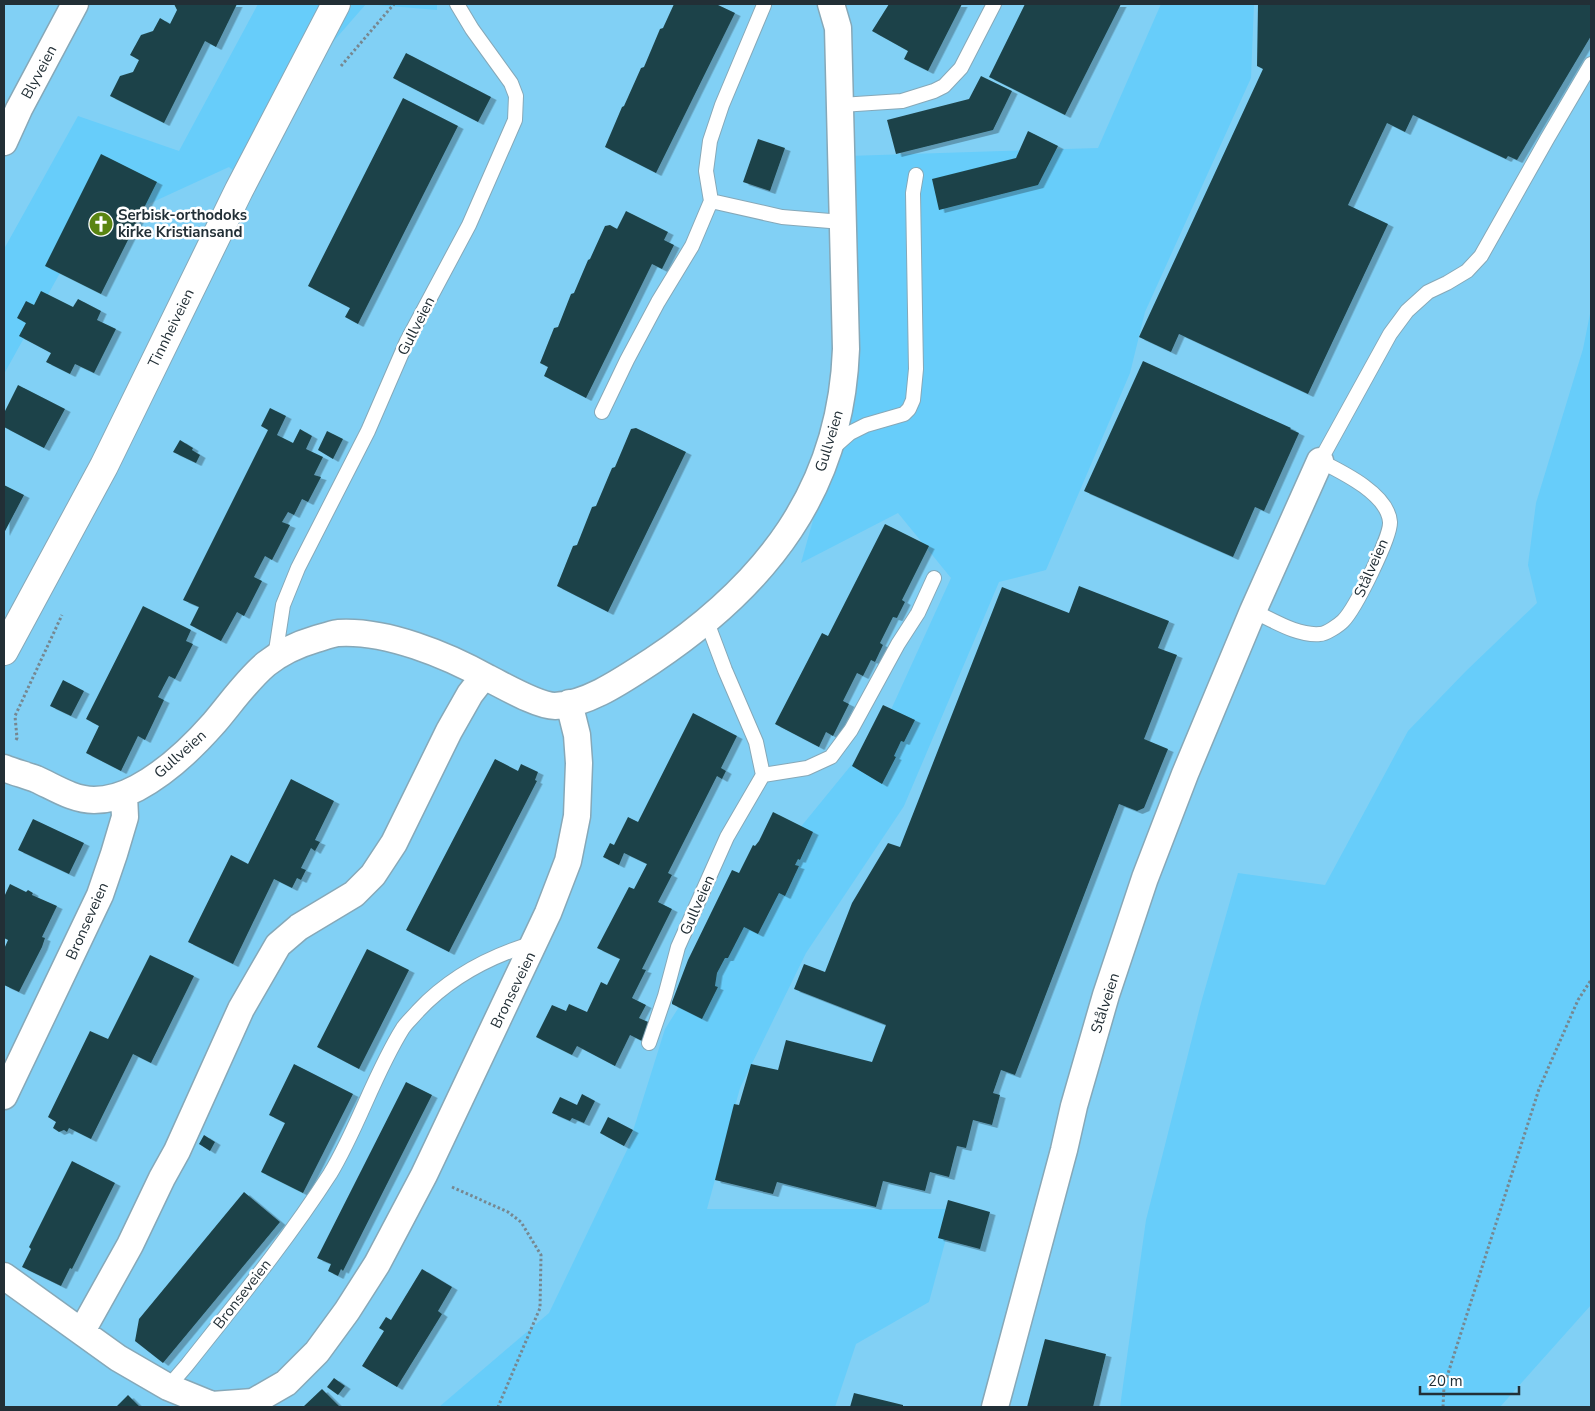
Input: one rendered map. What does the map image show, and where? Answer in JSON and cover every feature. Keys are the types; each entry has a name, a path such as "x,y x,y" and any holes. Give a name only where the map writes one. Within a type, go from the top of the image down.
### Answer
{"street":[{"name":"Blyveien","path":"4,142 19,109 75,4"},
{"name":"Tinnheiveien","path":"4,651 104,466 239,190 336,4"},
{"name":"Gullveien","path":"4,768 66,794 93,800 124,795 154,779 187,752 238,692 268,662 298,644 337,633 381,636 450,658 521,696 554,706 587,699 615,685 707,622 754,576 791,528 811,493 835,430 845,380 845,302 838,28 831,4"},
{"name":"Stålveien","path":"995,1407 1074,1106 1106,995 1145,878 1185,774 1253,611 1320,462"},
{"path":"82,1331 130,1245 177,1151 241,1009 278,945 299,927 354,894 373,874 394,843 466,701 484,676"},
{"path":"535,942 568,861 577,816 577,735 569,703"},
{"name":"Bronseveien","path":"4,1096 100,895 125,817 124,795"},
{"name":"Bronseveien","path":"4,1276 118,1358 181,1396 212,1405 253,1402 286,1383 317,1352 348,1311 377,1264 424,1175 535,942"}],"lane":[{"name":"Gullveien","path":"275,658 283,605 298,568 368,431 407,341 469,225 515,120 516,96 511,83 472,29 457,4"},
{"path":"841,105 902,101 944,86 962,68 994,4"},
{"path":"602,412 627,360 692,246 711,201 706,171 710,142 722,104 764,5"},
{"path":"1320,462 1390,334 1407,310 1428,292 1466,271 1481,256 1546,138 1591,64"},
{"path":"828,452 850,433 866,425 904,414 909,410 913,400 916,368 913,193 916,175"},
{"path":"711,201 782,217 842,222"},
{"name":"Stålveien","path":"1253,611 1301,632 1322,634 1343,621 1364,589 1381,550 1390,522 1384,506 1369,491 1350,476 1320,462"},
{"path":"707,622 724,670 756,742 763,775 807,768 831,757 851,730 898,644 918,613 934,578"},
{"name":"Gullveien","path":"650,1043 678,947 727,837 763,775"},
{"name":"Bronseveien","path":"181,1396 187,1365 305,1211 331,1172 404,1027 426,1003 453,980 480,964 510,950 535,942"}],"path":[{"path":"1442,1407 1444,1386 1539,1089 1578,1000 1591,980"},
{"path":"424,1175 508,1212 521,1222 541,1255 540,1308 498,1407"}],"shaded area":[{"path":"4,4 1591,4 1591,1407 4,1407"},
{"path":"258,4 366,4 298,82 251,187 229,167 81,235 4,374 4,249 78,116 179,151"},
{"path":"366,4 437,4 437,10"},
{"path":"1161,4 1254,4 1251,78 1145,312 1130,373 1046,570 999,582 904,806 806,953 740,1088 707,1209 954,1209 929,1302 856,1344 835,1407 439,1407 549,1313 627,1150 665,1029 768,867 884,725 951,578 898,513 801,563 833,449 848,156 1098,148"},
{"path":"1591,309 1591,1305 1500,1407 1120,1407 1146,1220 1201,1003 1238,873 1325,885 1408,731 1466,671 1537,603 1528,565 1536,503 1583,349"}],"building":[{"path":"174,4 237,4 216,47 205,41 164,123 110,96 120,76 133,72 139,60 130,55 141,35 153,31 160,18 170,24 177,10"},
{"path":"674,4 716,4 735,13 656,173 605,147 622,107 641,68 644,67 660,29 663,28"},
{"path":"889,4 962,4 928,71 904,59 908,51 872,31"},
{"path":"1025,4 1121,4 1065,115 989,77"},
{"path":"1258,4 1591,4 1591,36 1517,160 1508,156 1506,159 1413,115 1405,132 1387,123 1348,205 1388,224 1308,394 1179,334 1171,352 1139,337 1263,69 1257,66"},
{"path":"406,53 491,97 478,122 393,78"},
{"path":"981,76 1012,91 993,130 896,154 887,120 969,99"},
{"path":"403,98 458,126 358,324 345,317 350,308 308,286"},
{"path":"1028,131 1058,146 1038,185 939,210 932,179 1016,158"},
{"path":"758,139 785,148 770,191 743,182"},
{"name":"Serbisk-orthodoks kirke Kristiansand","path":"101,154 157,182 101,294 45,266"},
{"path":"626,211 668,232 664,240 674,245 662,269 652,264 586,398 544,376 548,367 540,363 554,328 558,327 571,294 574,293 605,226 610,225 617,229"},
{"path":"41,291 73,307 78,299 101,311 97,320 116,329 94,373 75,364 70,374 46,362 51,353 19,336 26,323 17,318 26,301 34,305"},
{"path":"1143,361 1299,433 1264,511 1255,507 1233,557 1084,491"},
{"path":"18,385 65,409 44,448 4,427 4,413"},
{"path":"270,408 286,416 277,435 293,443 300,429 312,436 306,449 323,457 314,475 321,477 308,502 302,499 294,515 288,512 282,522 290,525 272,560 265,556 254,577 262,581 244,616 237,612 221,641 190,625 199,607 183,600 268,430 261,426"},
{"path":"636,428 686,452 608,612 557,586 573,546 577,545 592,507 596,506 631,429"},
{"path":"327,431 343,439 333,459 318,450"},
{"path":"180,440 200,455 196,463 173,452"},
{"path":"4,485 24,495 4,533"},
{"path":"885,524 929,546 902,600 905,602 897,618 893,617 880,643 883,645 875,662 871,660 863,676 857,673 843,701 849,704 833,736 826,732 819,747 775,724 822,633 828,636"},
{"path":"1079,586 1169,621 1158,648 1177,655 1144,739 1168,749 1144,808 1137,811 1119,804 1015,1075 1001,1070 993,1093 1000,1095 992,1125 973,1120 966,1148 957,1146 949,1177 930,1172 925,1191 883,1181 876,1207 777,1182 773,1194 715,1180 734,1104 739,1105 751,1064 778,1070 786,1040 872,1062 886,1025 794,989 804,964 825,972 852,903 888,843 900,847 1002,587 1069,613"},
{"path":"143,606 191,630 186,641 193,644 175,679 169,676 158,697 164,700 145,740 138,736 121,771 86,753 99,726 86,719"},
{"path":"63,680 84,691 71,716 50,706"},
{"path":"883,705 915,720 904,742 901,741 894,756 896,757 882,784 852,766"},
{"path":"693,713 737,736 721,768 726,771 722,779 717,776 668,873 672,875 658,902 672,909 642,969 646,970 632,998 646,1005 639,1018 653,1024 644,1042 630,1035 615,1066 577,1046 572,1055 536,1037 552,1005 566,1011 569,1004 587,1012 601,982 607,985 620,959 597,948 629,887 634,889 647,864 624,853 619,865 603,857 610,843 614,845 628,817 638,822"},
{"path":"495,759 518,771 521,764 538,772 535,780 537,781 449,952 406,930"},
{"path":"291,779 334,801 315,840 320,842 315,851 311,848 301,868 306,870 301,880 297,878 292,888 274,879 233,964 188,942 231,855 248,864"},
{"path":"773,812 813,832 800,860 798,859 795,865 799,866 785,896 779,893 758,934 744,927 728,958 725,958 717,973 715,986 718,987 702,1019 672,1004 672,1002 688,960 732,870 739,873 753,845 755,846 759,841"},
{"path":"33,819 84,843 69,874 18,850"},
{"path":"10,884 26,892 28,890 33,893 32,895 57,906 42,937 45,938 42,947 19,992 4,985 4,949 8,940 4,938 4,897"},
{"path":"367,949 409,970 359,1069 317,1047"},
{"path":"150,955 194,976 151,1063 133,1054 91,1139 69,1128 67,1132 64,1130 59,1132 53,1128 56,1122 48,1117 90,1031 108,1039"},
{"path":"294,1064 353,1094 303,1193 261,1172 285,1123 269,1115"},
{"path":"406,1082 432,1095 343,1271 341,1269 338,1276 328,1271 331,1264 317,1258"},
{"path":"582,1094 595,1101 584,1123 572,1118 570,1121 552,1113 560,1097 577,1105"},
{"path":"608,1117 633,1130 624,1146 600,1133"},
{"path":"204,1135 215,1142 210,1151 199,1144"},
{"path":"72,1161 115,1183 72,1269 70,1268 61,1286 22,1267 31,1249 29,1247"},
{"path":"244,1192 280,1222 163,1363 135,1341 139,1319"},
{"path":"948,1200 990,1212 980,1249 938,1238"},
{"path":"422,1269 452,1287 438,1311 442,1314 397,1387 362,1366 384,1331 379,1328 386,1317 391,1320"},
{"path":"1045,1339 1106,1354 1093,1407 1027,1407"},
{"path":"334,1378 345,1386 338,1395 327,1387"},
{"path":"322,1389 340,1407 303,1407"},
{"path":"854,1393 903,1405 903,1407 850,1407"},
{"path":"128,1395 140,1407 116,1407"}],"place":[{"name":"Serbisk-orthodoks kirke Kristiansand","path":"101,224"}]}
